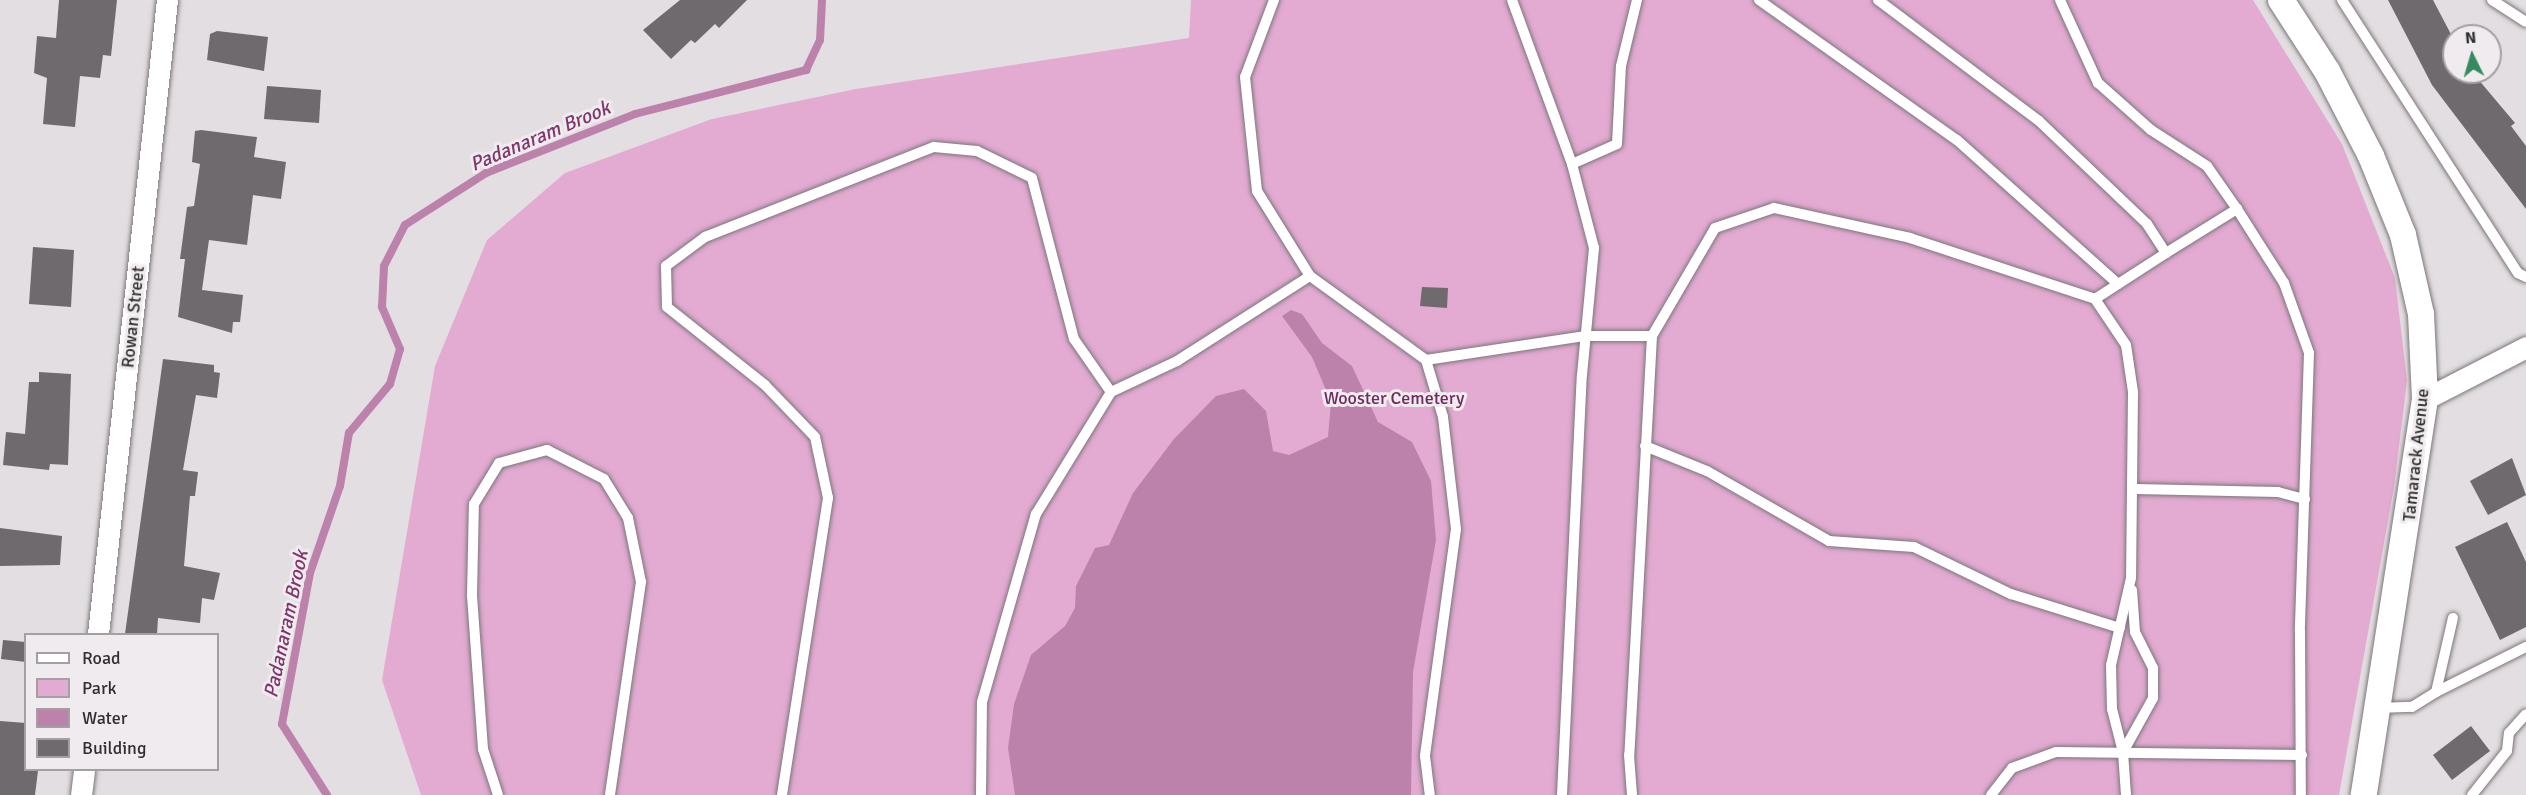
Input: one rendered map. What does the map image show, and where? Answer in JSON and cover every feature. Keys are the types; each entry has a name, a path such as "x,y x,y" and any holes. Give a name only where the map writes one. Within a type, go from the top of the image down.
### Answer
{"street":[{"name":"Rowan Street","path":"98,633 167,0"},
{"name":"Tamarack Avenue","path":"2281,0 2327,71 2403,236 2421,314 2425,399 2364,795"},
{"path":"2425,399 2526,347"},
{"path":"81,795 84,771"}],"lane":[{"path":"1274,0 1245,77 1257,190 1310,276 1426,360 1443,417 1456,529 1425,756 1430,795"},
{"path":"1512,0 1572,164 1594,248 1584,336 1562,795"},
{"path":"1572,164 1617,144 1621,66 1637,0"},
{"path":"1759,0 1957,140 2118,284"},
{"path":"1878,0 2039,121 2147,224 2166,253"},
{"path":"2060,0 2098,83 2151,130 2207,166 2284,283 2309,353 2301,795"},
{"path":"2342,0 2518,273 2526,277"},
{"path":"2492,0 2526,22"},
{"path":"782,795 828,498 815,437 765,385 667,307 666,266 705,237 934,147 977,151 1032,178 1074,339 1111,392"},
{"path":"1632,795 1629,755 1644,446 1652,336 1715,228 1774,208 1910,238 2095,299 2126,345 2136,489 2131,578 2135,632 2153,668 2153,698 2123,752"},
{"path":"2095,299 2237,209"},
{"path":"981,795 982,702 1036,514 1111,392 1177,361 1310,276"},
{"path":"1426,360 1584,336 1652,336"},
{"path":"1644,446 1707,471 1828,541 1914,547 2011,594 2120,628"},
{"path":"498,795 483,749 472,596 474,504 499,463 547,450 604,479 628,518 641,582 610,795"},
{"path":"2136,489 2278,492 2305,499"},
{"path":"2126,795 2123,752 2112,698 2111,665 2131,578"},
{"path":"2436,692 2453,618"},
{"path":"2378,708 2412,707 2436,692 2526,647"},
{"path":"2472,795 2507,751 2509,734 2526,714"},
{"path":"1991,795 2012,768 2056,753 2302,754"}],"green space":[{"name":"Wooster Cemetery","path":"1191,0 2253,0 2342,144 2395,278 2407,381 2394,487 2339,795 421,795 382,680 435,366 487,240 565,173 712,119 856,89 1189,38"}],"water":[{"path":"1291,310 1302,314 1322,343 1352,366 1378,422 1412,442 1431,481 1436,540 1413,672 1411,795 1015,795 1008,748 1014,704 1031,655 1065,626 1075,608 1076,586 1095,548 1109,545 1133,493 1174,439 1216,396 1244,389 1266,411 1273,451 1289,455 1328,437 1331,402 1312,357 1282,316"}],"building":[{"path":"59,0 117,0 111,56 103,55 100,78 80,76 75,127 43,124 47,78 34,73 37,36 56,38"},
{"path":"680,0 747,0 719,28 715,24 695,43 691,40 671,59 643,30"},
{"path":"2388,0 2433,0 2446,24 2442,24 2442,84 2482,84 2515,123 2511,126 2526,146 2526,209 2432,85"},
{"path":"217,31 268,37 264,71 207,60 210,34"},
{"path":"267,86 321,90 319,123 264,119"},
{"path":"195,131 257,137 254,157 286,162 281,199 253,195 247,245 209,240 202,290 243,295 240,322 233,322 232,333 178,317 185,259 180,259 187,207 194,206 200,164 192,162"},
{"path":"33,247 74,250 71,307 29,304"},
{"path":"1422,287 1448,288 1447,308 1420,306"},
{"path":"163,359 214,365 214,372 220,373 217,398 196,395 183,470 198,472 195,496 190,496 184,566 220,573 214,600 202,598 200,623 158,618 157,633 125,633"},
{"path":"39,372 71,374 68,465 50,464 49,470 3,465 6,432 25,434 29,382 39,382"},
{"path":"2512,458 2526,495 2488,515 2470,481"},
{"path":"2507,522 2526,562 2526,627 2500,640 2455,547"},
{"path":"0,528 62,536 60,565 0,566"},
{"path":"3,640 24,642 24,662 1,659"},
{"path":"0,721 24,723 24,771 38,771 35,795 0,795"},
{"path":"2471,726 2490,751 2452,780 2433,755"}],"waterway":[{"name":"Padanaram Brook","path":"327,795 282,724 310,573 340,486 349,433 390,384 400,349 382,307 384,266 405,225 486,173 635,114 806,70 820,40 822,0"}]}
